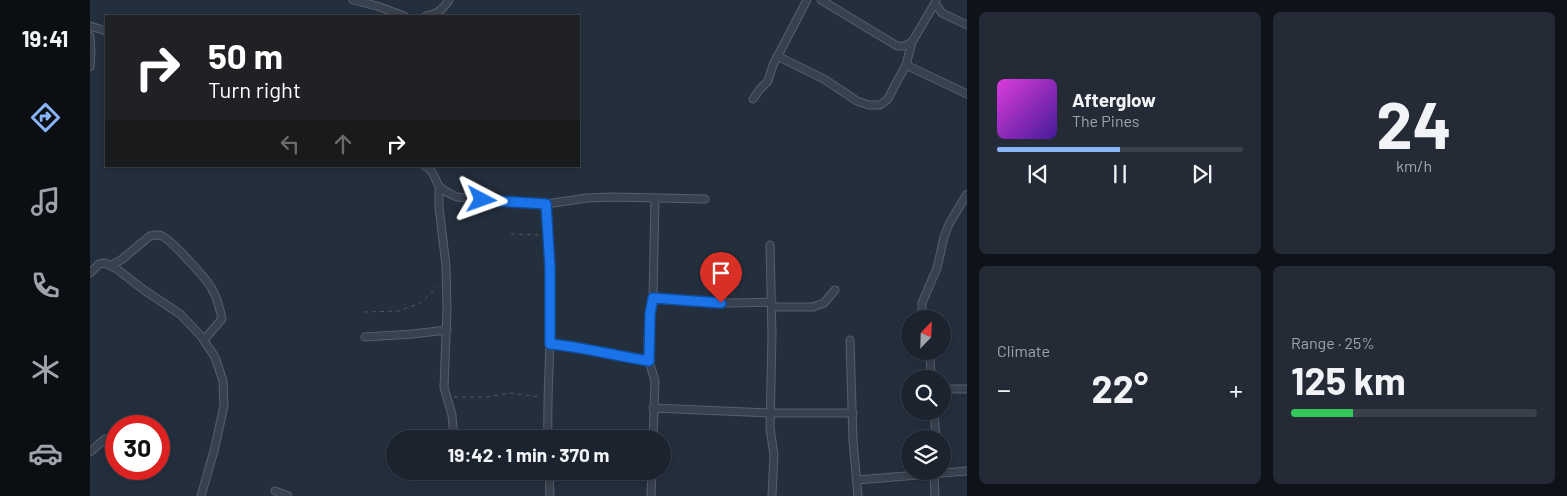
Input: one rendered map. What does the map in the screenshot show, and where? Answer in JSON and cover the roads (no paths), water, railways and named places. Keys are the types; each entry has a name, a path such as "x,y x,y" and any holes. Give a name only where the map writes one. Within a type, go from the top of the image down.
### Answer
{"street":[{"path":"353,0 376,3 402,15"},
{"path":"432,15 444,7 449,0"},
{"path":"753,99 768,81 777,56 807,0"},
{"path":"820,0 897,46 904,46 912,42"},
{"path":"777,56 824,79 847,96 869,105 880,105 888,99 906,66 912,42 936,2"},
{"path":"936,2 942,13 967,24"},
{"path":"90,26 105,31"},
{"path":"90,36 92,51 90,67"},
{"path":"906,66 967,94"},
{"path":"433,169 439,186 439,208 445,247 447,330 444,388 452,415 453,430"},
{"path":"439,186 457,197 546,204 587,198 705,199"},
{"path":"921,310 922,303 937,268 949,224 967,194"},
{"path":"653,430 655,381 649,361 650,314 653,298 655,198"},
{"path":"546,204 550,344 547,398 548,430"},
{"path":"90,273 99,264 111,265 121,260 150,236 160,235 169,240 205,278 216,298 222,319 204,340"},
{"path":"770,245 772,304 770,428 774,455 772,496"},
{"path":"111,265 144,290 174,309 204,340 215,357 220,370 224,396 222,418 201,496"},
{"path":"653,298 813,307 824,303 835,290"},
{"path":"365,337 447,330"},
{"path":"850,340 853,442 858,496"},
{"path":"550,344 649,361"},
{"path":"951,389 967,389"},
{"path":"653,408 771,413 853,413"},
{"path":"90,452 105,439"},
{"path":"951,472 967,471"},
{"path":"857,480 901,476"},
{"path":"549,480 550,496"},
{"path":"651,496 652,480"},
{"path":"935,496 936,480"},
{"path":"275,491 288,496"}]}
